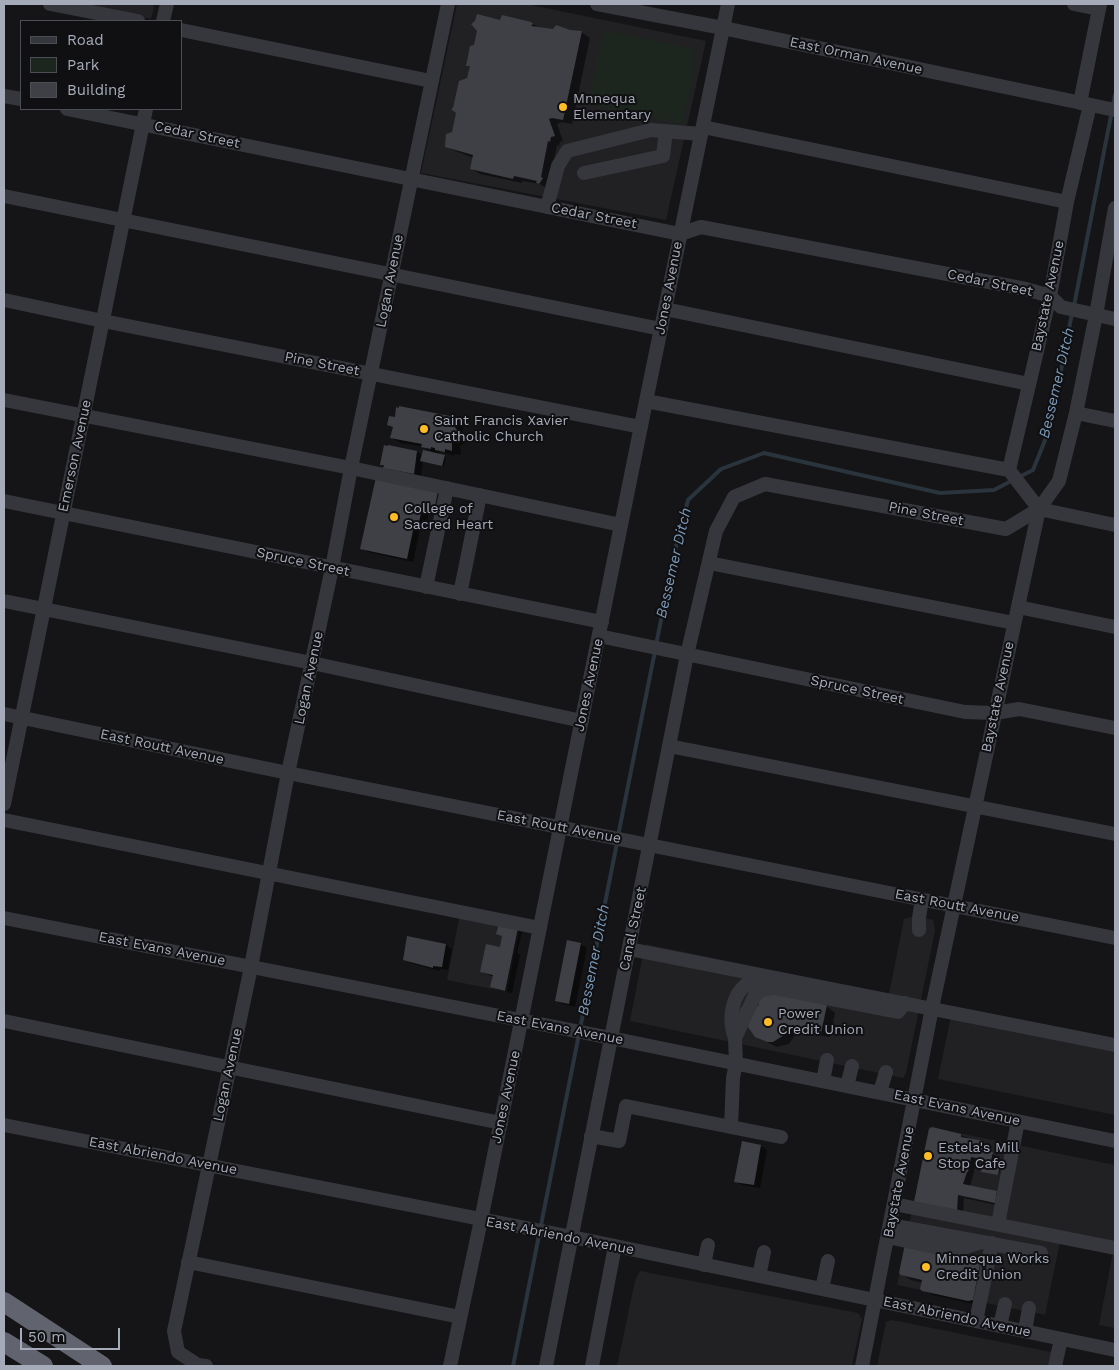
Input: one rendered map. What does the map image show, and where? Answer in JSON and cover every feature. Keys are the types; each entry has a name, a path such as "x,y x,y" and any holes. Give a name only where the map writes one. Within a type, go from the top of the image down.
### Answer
{"highway":[{"path":"4,1302 102,1366"},
{"path":"4,1342 43,1366"}],"street":[{"path":"50,4 114,10 136,20"},
{"path":"163,20 167,4"},
{"name":"Logan Avenue","path":"206,1366 198,1365 178,1352 174,1331 251,967 288,773 448,4"},
{"name":"East Orman Avenue","path":"597,4 723,28 1111,109"},
{"name":"Jones Avenue","path":"450,1366 728,4"},
{"path":"1074,4 1099,6"},
{"name":"Baystate Avenue","path":"1009,470 1050,296 1085,104 1099,6"},
{"path":"182,30 431,81"},
{"path":"4,96 20,99"},
{"name":"Cedar Street","path":"72,110 680,234 701,227 1026,289 1050,296 1061,308 1115,319"},
{"name":"Emerson Avenue","path":"4,804 146,110"},
{"path":"547,207 558,166 567,151 651,130 702,130 1068,202"},
{"path":"584,173 663,156 666,131"},
{"path":"4,196 661,329"},
{"path":"1039,509 1060,481 1076,413 1092,314 1115,212"},
{"name":"Pine Street","path":"4,300 640,428"},
{"path":"665,309 1029,384"},
{"path":"4,400 351,468 621,525"},
{"path":"646,401 1009,470 1039,509 1115,524"},
{"path":"1076,413 1115,421"},
{"name":"Pine Street","path":"734,497 765,484 1006,529 1039,509"},
{"path":"426,587 447,488"},
{"path":"460,594 480,495"},
{"name":"Canal Street","path":"546,1366 688,655 716,532 734,497"},
{"name":"Spruce Street","path":"4,501 460,594 601,629 649,647 965,712 995,713 1019,710 1115,728"},
{"name":"Baystate Avenue","path":"862,1366 932,1008 1039,509"},
{"path":"709,564 1014,623"},
{"path":"4,601 582,721"},
{"path":"1018,607 1115,627"},
{"name":"East Routt Avenue","path":"4,714 288,773 1115,938"},
{"path":"669,746 1115,834"},
{"path":"4,820 540,928"},
{"path":"919,930 922,899"},
{"name":"East Evans Avenue","path":"4,918 736,1063 815,1084 847,1086 880,1092 1115,1141"},
{"path":"629,949 1115,1045"},
{"path":"731,1127 733,1078 736,1063 735,1038 731,1014 739,993 748,983 898,1012 905,1003"},
{"path":"735,1038 754,995 761,990 776,988"},
{"path":"4,1021 501,1123"},
{"path":"815,1084 827,1060"},
{"path":"847,1086 852,1066"},
{"path":"880,1092 886,1072"},
{"path":"591,1136 619,1141 626,1106 781,1137"},
{"path":"998,1224 1018,1121"},
{"name":"East Abriendo Avenue","path":"4,1125 572,1237 1115,1350"},
{"path":"891,1223 998,1224 1115,1248"},
{"path":"891,1223 953,1251 988,1242"},
{"path":"891,1223 956,1229 988,1242 1041,1253"},
{"path":"976,1321 988,1242"},
{"path":"704,1264 708,1245"},
{"path":"592,1366 615,1246"},
{"path":"759,1276 764,1252"},
{"path":"188,1262 460,1317"},
{"path":"822,1289 828,1262"},
{"path":"1000,1326 1005,1304"},
{"path":"1025,1331 1029,1308"},
{"path":"1055,1366 1061,1339"}],"shaded area":[{"path":"75,4 152,4 154,7 151,19"},
{"name":"Mnnequa Elementary","path":"457,4 526,4 706,41 666,220 421,173"},
{"path":"460,914 520,927 507,992 447,980"},
{"path":"915,916 933,920 935,931 906,1073 903,1078 630,1021 645,944 889,994 904,919"},
{"path":"951,1016 1115,1050 1115,1115 938,1079"},
{"path":"929,1127 1115,1165 1115,1328 1099,1325 1113,1252 1060,1242 1045,1315 897,1285"},
{"path":"640,1271 858,1313 862,1319 852,1366 617,1366 635,1281"},
{"path":"892,1320 1051,1352 1048,1366 877,1366 886,1322"}],"green space":[{"path":"604,30 695,49 693,61 696,62 682,124 588,104"}],"building":[{"path":"477,14 500,20 502,15 531,22 533,24 531,26 553,29 556,25 570,30 582,31 563,120 549,119 555,136 551,137 550,142 548,141 541,177 543,178 539,184 536,183 537,181 514,176 513,179 470,169 473,155 445,147 446,134 452,132 456,113 451,109 453,108 459,81 467,78 470,66 466,66 470,46 474,45 477,31 471,24 475,21"},
{"name":"Saint Francis Xavier Catholic Church","path":"399,406 455,417 453,425 458,431 456,438 452,441 452,451 445,449 445,452 435,450 435,448 431,447 431,449 421,447 422,444 390,438 393,427 387,425 389,416 395,417 396,407 399,408"},
{"path":"384,445 417,451 414,474 383,468 384,465 380,465"},
{"path":"423,450 445,455 442,466 420,461"},
{"name":"College of Sacred Heart","path":"376,477 438,491 434,512 422,509 419,522 415,521 407,559 360,549"},
{"path":"499,924 518,928 505,991 490,987 493,975 480,972 486,944 500,947 502,936 496,934"},
{"path":"407,936 446,944 442,967 433,966 433,968 403,960"},
{"path":"567,940 581,943 569,1004 555,1001"},
{"path":"774,994 827,1005 821,1033 788,1028 784,1035 773,1042 767,1042 755,1037 748,1027 748,1020 738,1016 741,1007 752,1012 759,1005 757,998"},
{"path":"932,1127 961,1134 961,1137 984,1141 982,1150 993,1152 991,1161 971,1157 963,1184 997,1191 995,1203 958,1195 957,1211 914,1202 929,1129"},
{"path":"742,1141 761,1145 754,1185 734,1182"},
{"path":"983,1161 1000,1164 998,1175 981,1172"},
{"path":"905,1244 981,1259 973,1300 968,1301 922,1291 920,1289 922,1280 901,1275 899,1273"}],"waterway":[{"name":"Bessemer Ditch","path":"1074,306 1115,95"},
{"name":"Bessemer Ditch","path":"1019,477 1033,470 1050,428 1072,313"},
{"name":"Bessemer Ditch","path":"656,645 676,546 688,500 721,469 764,453 940,493 994,490 1013,480"},
{"name":"Bessemer Ditch","path":"618,836 655,651"},
{"name":"Bessemer Ditch","path":"513,1366 617,843"}],"place":[{"name":"Mnnequa Elementary","path":"563,107"},
{"name":"Saint Francis Xavier Catholic Church","path":"424,429"},
{"name":"College of Sacred Heart","path":"394,517"},
{"name":"Power Credit Union","path":"768,1022"},
{"name":"Estela's Mill Stop Cafe","path":"928,1156"},
{"name":"Minnequa Works Credit Union","path":"926,1267"}]}
